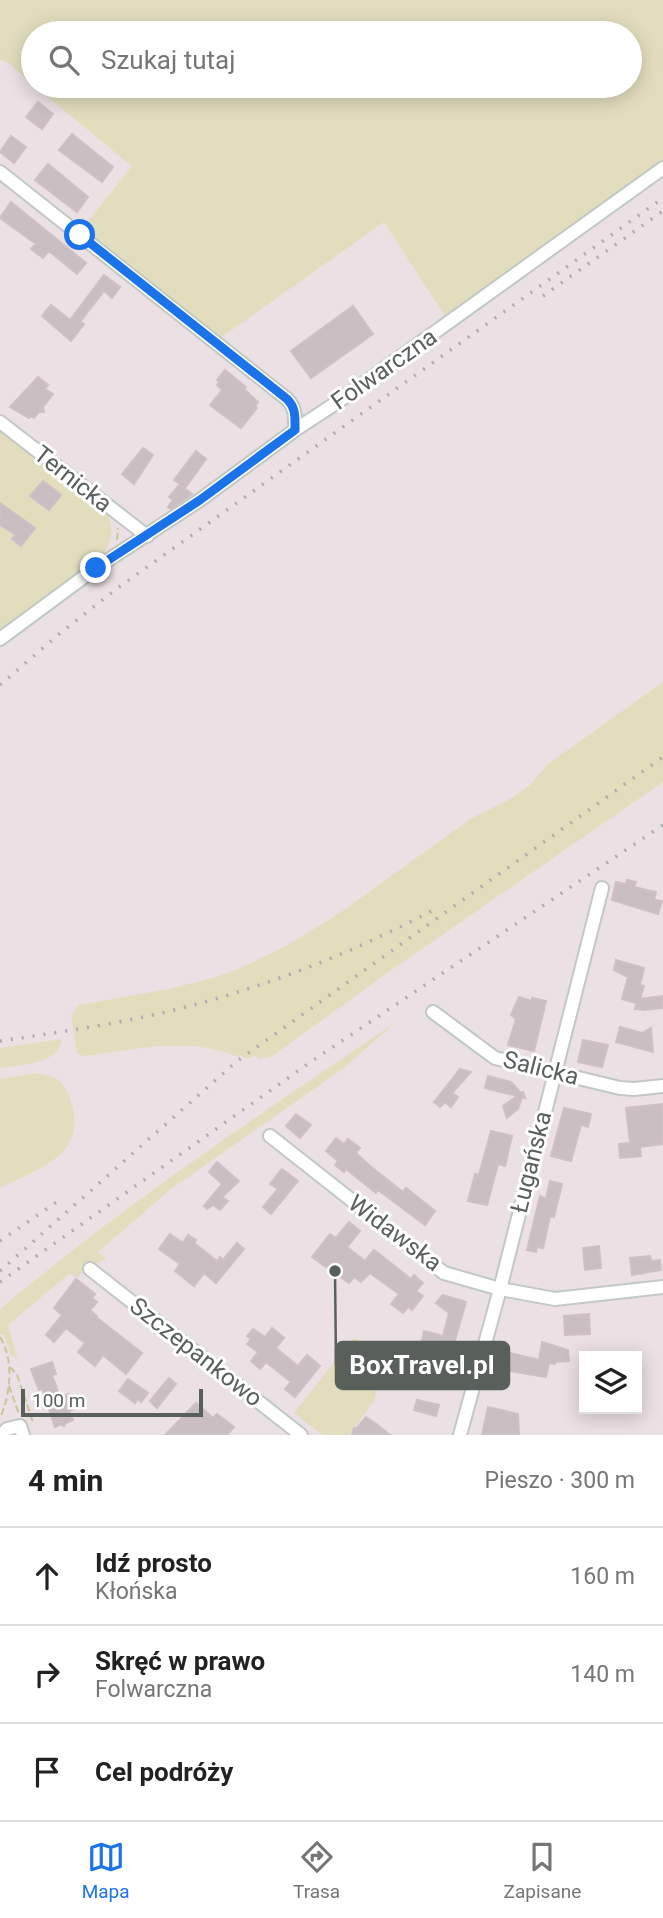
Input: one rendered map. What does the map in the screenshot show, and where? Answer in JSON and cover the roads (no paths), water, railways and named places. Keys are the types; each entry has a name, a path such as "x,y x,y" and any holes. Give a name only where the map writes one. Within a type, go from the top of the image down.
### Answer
{"street":[{"name":"Folwarczna","path":"0,639 96,568 200,500 663,168"},
{"path":"0,172 287,399 296,414 295,430"},
{"name":"Ternicka","path":"0,422 146,537"},
{"name":"Ługańska","path":"460,1435 602,888"},
{"name":"Salicka","path":"433,1012 495,1058 620,1088 663,1086"},
{"name":"Widawska","path":"270,1136 444,1273 500,1289 555,1299 663,1287"},
{"name":"Szczepankowo","path":"90,1269 301,1435"},
{"path":"2,1435 7,1429 26,1429"}],"railway":[{"path":"0,685 115,590 663,198"},
{"path":"543,296 663,211"},
{"path":"0,1271 236,1062 663,757"},
{"path":"0,1282 312,1061 663,825"},
{"path":"0,1041 142,1017 198,1004 304,969 439,907"},
{"path":"0,1241 58,1201"}],"place":[{"name":"BoxTravel.pl","path":"335,1271"}]}
